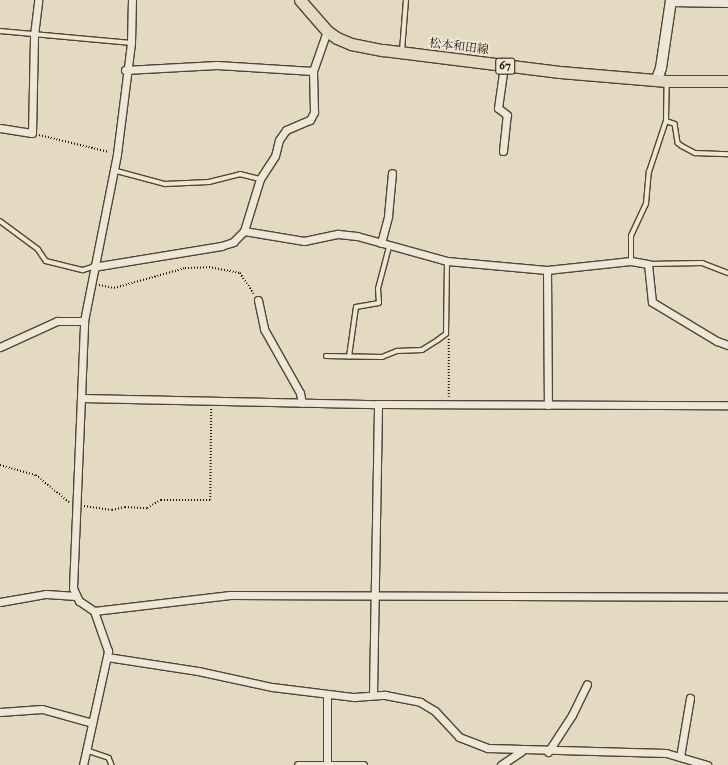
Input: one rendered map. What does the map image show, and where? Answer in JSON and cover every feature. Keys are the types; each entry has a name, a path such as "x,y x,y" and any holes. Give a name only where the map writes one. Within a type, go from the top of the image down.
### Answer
{"main road":[{"name":"松本和田線","path":"300,0 327,31 351,44 402,53 504,66 662,80 728,81"},
{"path":"662,80 661,68 670,1"}],"street":[{"path":"0,128 32,133 34,35 38,0"},
{"path":"83,765 108,657 94,611 76,596 73,588 75,505 84,321 92,267 117,154 126,70 131,43 132,0"},
{"path":"670,1 728,3"},
{"path":"92,267 221,246 233,242 244,231 260,179 275,156 286,130 310,120 314,112 313,71 327,31"},
{"path":"126,70 217,65 313,71"},
{"path":"503,151 507,115 498,108 504,66"},
{"path":"380,244 388,216 392,173"},
{"path":"244,231 304,241 338,234 357,236 389,247 447,261 547,270 631,261 648,264 652,302 717,341 728,345"},
{"path":"547,270 548,405"},
{"path":"258,300 264,329 297,386 302,403"},
{"path":"0,347 57,320 84,321"},
{"path":"81,398 211,402 449,405 728,405"},
{"path":"373,694 378,404"},
{"path":"0,602 46,594 76,596"},
{"path":"94,611 230,595 374,597 728,597"},
{"path":"108,657 327,694 354,697 373,694 420,702 434,711 454,732 468,741 488,748 548,752 666,753 707,765"},
{"path":"548,752 572,715 587,684"},
{"path":"327,694 327,764"},
{"path":"680,757 690,698"},
{"path":"0,712 42,709 92,723"},
{"path":"501,765 522,751"},
{"path":"298,765 364,765"}],"lane":[{"path":"402,53 406,0"},
{"path":"0,31 131,43"},
{"path":"631,261 631,236 646,204 650,172 666,121 662,80"},
{"path":"666,121 676,124 678,143 695,153 728,154"},
{"path":"113,170 165,184 209,182 240,174 260,179"},
{"path":"0,221 38,248 46,261 83,270 92,267"},
{"path":"349,356 356,307 379,303 378,289 389,247"},
{"path":"326,356 382,357 397,350 422,350 446,334 447,261"},
{"path":"648,264 702,263 728,273"},
{"path":"86,750 109,758 112,765"}],"path":[{"path":"32,133 117,154"},
{"path":"89,284 114,288 185,268 209,267 240,273 258,300"},
{"path":"446,334 450,341 449,405"},
{"path":"0,465 36,475 75,505 112,510 125,507 148,508 161,500 210,500 211,402"}]}
